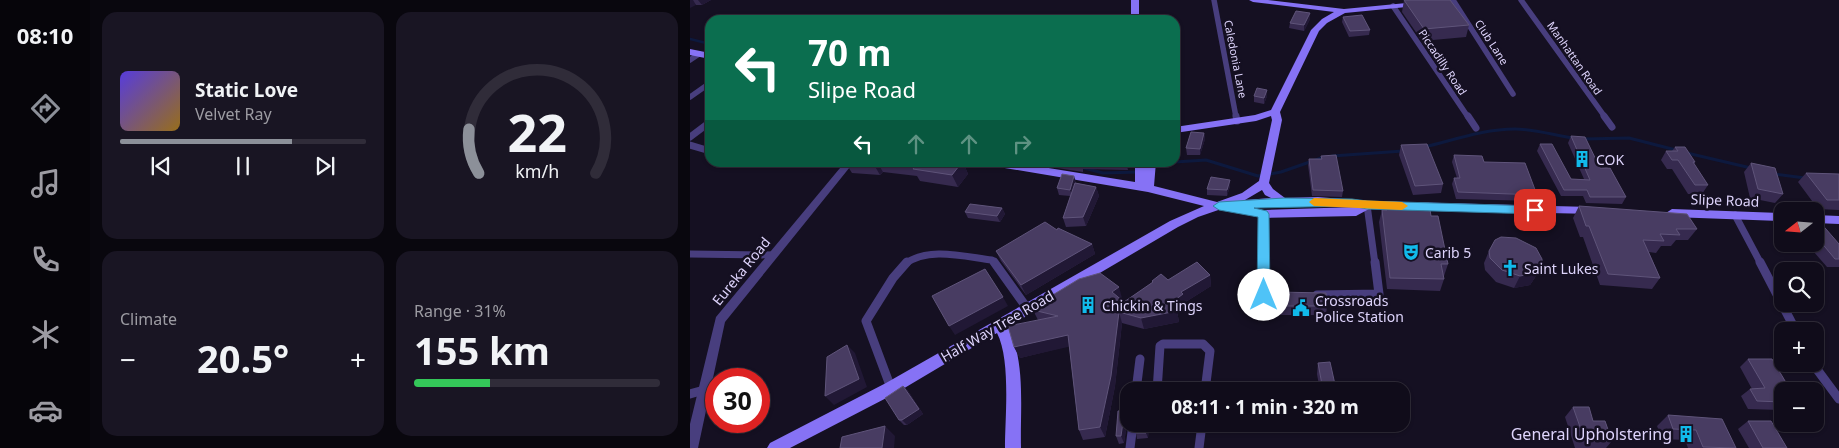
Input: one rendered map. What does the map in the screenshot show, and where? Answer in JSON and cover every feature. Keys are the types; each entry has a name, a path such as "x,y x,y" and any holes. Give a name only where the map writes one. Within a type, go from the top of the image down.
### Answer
{"main road":[{"path":"1134,15 1135,0"},
{"path":"1142,0 1142,15"},
{"path":"1253,0 1344,11 1427,2"},
{"path":"1284,202 1269,192 1265,178 1277,120 1275,112 1300,59 1321,23 1322,17 1320,14 1308,8"},
{"path":"1321,23 1330,16 1344,11"},
{"path":"690,52 705,55"},
{"path":"1180,129 1237,121 1275,112"},
{"path":"1017,167 1144,188 1219,206 1264,214 1356,212 1367,205"},
{"path":"1144,188 1146,167"},
{"path":"1219,206 1246,196 1265,178"},
{"path":"1219,206 1284,202 1352,202 1367,205 1600,212"},
{"name":"Half Way Tree Road","path":"774,448 891,388 1174,224 1194,214 1219,206"},
{"name":"Slipe Road","path":"1657,213 1774,217"},
{"path":"1824,219 1839,220"},
{"path":"1000,325 1008,343 1012,375 1013,448"}],"street":[{"name":"Caledonia Lane","path":"1214,0 1237,121"},
{"name":"Club Lane","path":"1450,0 1513,94"},
{"name":"Manhattan Road","path":"1521,0 1612,127"},
{"name":"Piccadilly Road","path":"1393,6 1476,128"},
{"path":"690,60 699,54"},
{"path":"690,97 705,86"},
{"path":"690,137 705,126"},
{"path":"690,145 705,150"},
{"name":"Eureka Road","path":"691,448 720,320 846,167"},
{"path":"1312,294 1380,294 1367,205"},
{"path":"1264,214 1264,295 1292,295"},
{"path":"1735,216 1791,322"},
{"path":"690,254 773,255"},
{"path":"891,388 866,321 899,271 911,259 929,254 992,260 1027,308"},
{"path":"1158,382 1160,346 1163,344 1203,344 1210,351 1206,382"},
{"path":"1137,382 1140,360"},
{"path":"1819,372 1839,400"},
{"path":"690,394 704,390"},
{"path":"1130,448 1132,432"},
{"path":"1199,448 1201,432"}],"building":[{"path":"1404,0 1450,0 1469,25 1424,29"},
{"path":"1296,11 1310,13 1304,25 1290,23"},
{"path":"1362,15 1370,30 1350,31 1343,17"},
{"path":"1257,88 1267,90 1264,98 1254,96"},
{"path":"1191,132 1204,133 1200,149 1186,148"},
{"path":"1571,136 1585,137 1600,168 1610,168 1626,197 1590,197 1587,190 1564,190 1540,144 1552,144 1571,179 1590,180"},
{"path":"1427,144 1443,184 1415,186 1401,145"},
{"path":"1675,147 1685,147 1708,185 1695,185 1678,160 1672,160 1666,151 1678,151"},
{"path":"1336,155 1343,191 1313,190 1309,159 1322,159 1321,156"},
{"path":"1454,155 1482,156 1484,162 1525,163 1537,195 1458,192 1454,178 1460,178"},
{"path":"1751,163 1775,168 1783,194 1758,189"},
{"path":"915,167 958,167 952,175 913,169"},
{"path":"1806,173 1839,174 1839,200 1827,200"},
{"path":"1062,174 1074,176 1070,190 1057,188"},
{"path":"1211,177 1230,180 1227,190 1207,189"},
{"path":"1075,183 1096,187 1083,217 1063,218"},
{"name":"Carib 5","path":"1386,202 1429,203 1431,216 1438,216 1448,264 1441,264 1444,279 1390,278 1382,210 1387,210"},
{"path":"970,204 1002,208 997,216 965,212"},
{"path":"1579,206 1687,214 1697,229 1676,229 1680,235 1660,234 1664,241 1643,240 1660,278 1608,274"},
{"path":"1045,222 1057,230 1058,228 1092,244 1021,285 996,251"},
{"path":"1824,227 1839,244 1839,259 1835,259 1824,246"},
{"path":"1501,237 1516,238 1536,248 1542,259 1542,264 1536,273 1520,276 1502,270 1490,258 1489,251 1495,240"},
{"path":"1197,262 1210,275 1181,292 1183,294 1171,303 1177,311 1141,318 1119,312 1111,376 1100,427 1079,430 1068,335 1014,347 1008,326 1058,316 1033,310 1051,296 1079,279 1100,273 1119,287 1112,292 1124,302 1153,282 1161,274 1168,280"},
{"path":"985,269 1003,297 949,326 932,296"},
{"path":"1277,292 1326,293 1327,306 1277,306"},
{"path":"847,345 859,379 825,396 827,357"},
{"path":"1748,359 1772,359 1774,372 1780,372 1786,382 1774,382 1774,402 1757,401 1750,389 1765,388"},
{"path":"1330,362 1334,382 1322,382 1318,363"},
{"path":"903,386 919,409 899,420 885,398"},
{"path":"1573,407 1589,407 1593,421 1605,421 1612,441 1585,441"},
{"path":"1118,411 1120,411 1121,436 1116,436"},
{"path":"1668,415 1722,419 1736,448 1703,447 1696,430 1673,429"},
{"path":"1748,421 1771,421 1774,426 1774,432 1778,432 1787,448 1763,448"},
{"path":"885,426 882,448 840,448 842,437"}],"waterway":[{"path":"690,39 705,43"},
{"path":"1424,147 1503,129 1529,130 1572,138"},
{"path":"1584,139 1629,138 1676,150"},
{"path":"1332,156 1403,151"},
{"path":"1687,153 1751,168"},
{"path":"1180,162 1206,160 1258,176 1281,172 1324,157"},
{"path":"1084,168 1103,173 1137,172"},
{"path":"1774,174 1805,178"}],"slow traffic":[{"path":"1314,202 1352,202 1367,205 1402,206"}],"place":[{"name":"COK","path":"1582,159"},
{"name":"Carib 5","path":"1411,252"},
{"name":"Saint Lukes","path":"1510,268"},
{"name":"Chickin & Tings","path":"1088,305"},
{"name":"Crossroads Police Station","path":"1301,308"},
{"name":"General Upholstering","path":"1686,434"}],"route":[{"path":"1264,295 1264,214 1219,206 1284,202 1352,202 1367,205 1535,210"}]}
